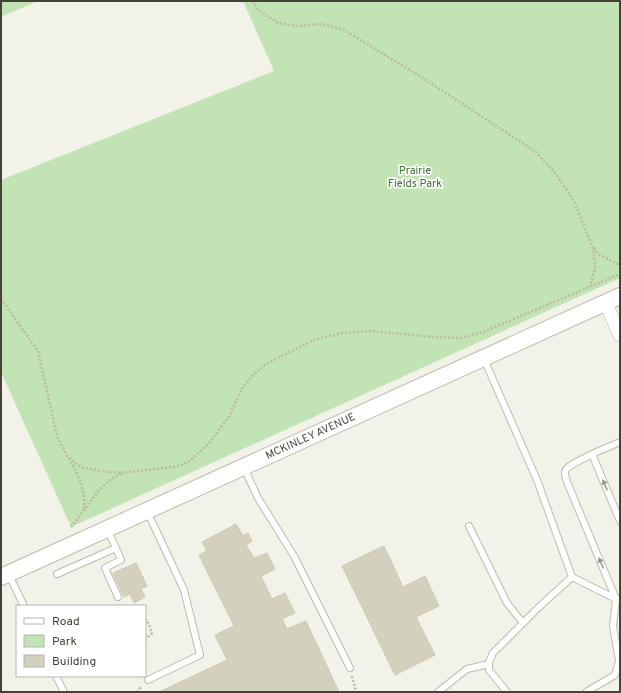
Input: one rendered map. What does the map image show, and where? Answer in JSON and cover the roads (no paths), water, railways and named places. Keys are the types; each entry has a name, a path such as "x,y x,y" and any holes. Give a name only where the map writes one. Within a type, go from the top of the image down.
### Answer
{"street":[{"name":"MCKINLEY AVENUE","path":"5,575 620,296"},
{"path":"605,302 620,335"}],"lane":[{"path":"484,357 537,480 572,577 618,599"},
{"path":"586,692 615,675 619,661 613,626 618,599 567,482 565,473 566,469 572,465 592,454 620,442"},
{"path":"592,454 620,521"},
{"path":"243,467 258,498 294,556 350,668"},
{"path":"147,510 184,590 200,655 148,680"},
{"path":"469,526 506,603 523,623"},
{"path":"108,528 121,560 105,568 118,598"},
{"path":"57,574 116,548"},
{"path":"5,575 23,605"},
{"path":"507,692 489,670 489,664 493,653 572,577"},
{"path":"438,692 467,668 489,664"},
{"path":"56,677 64,692"}],"park label":[{"name":"Prairie Fields Park","path":"415,177"}]}
